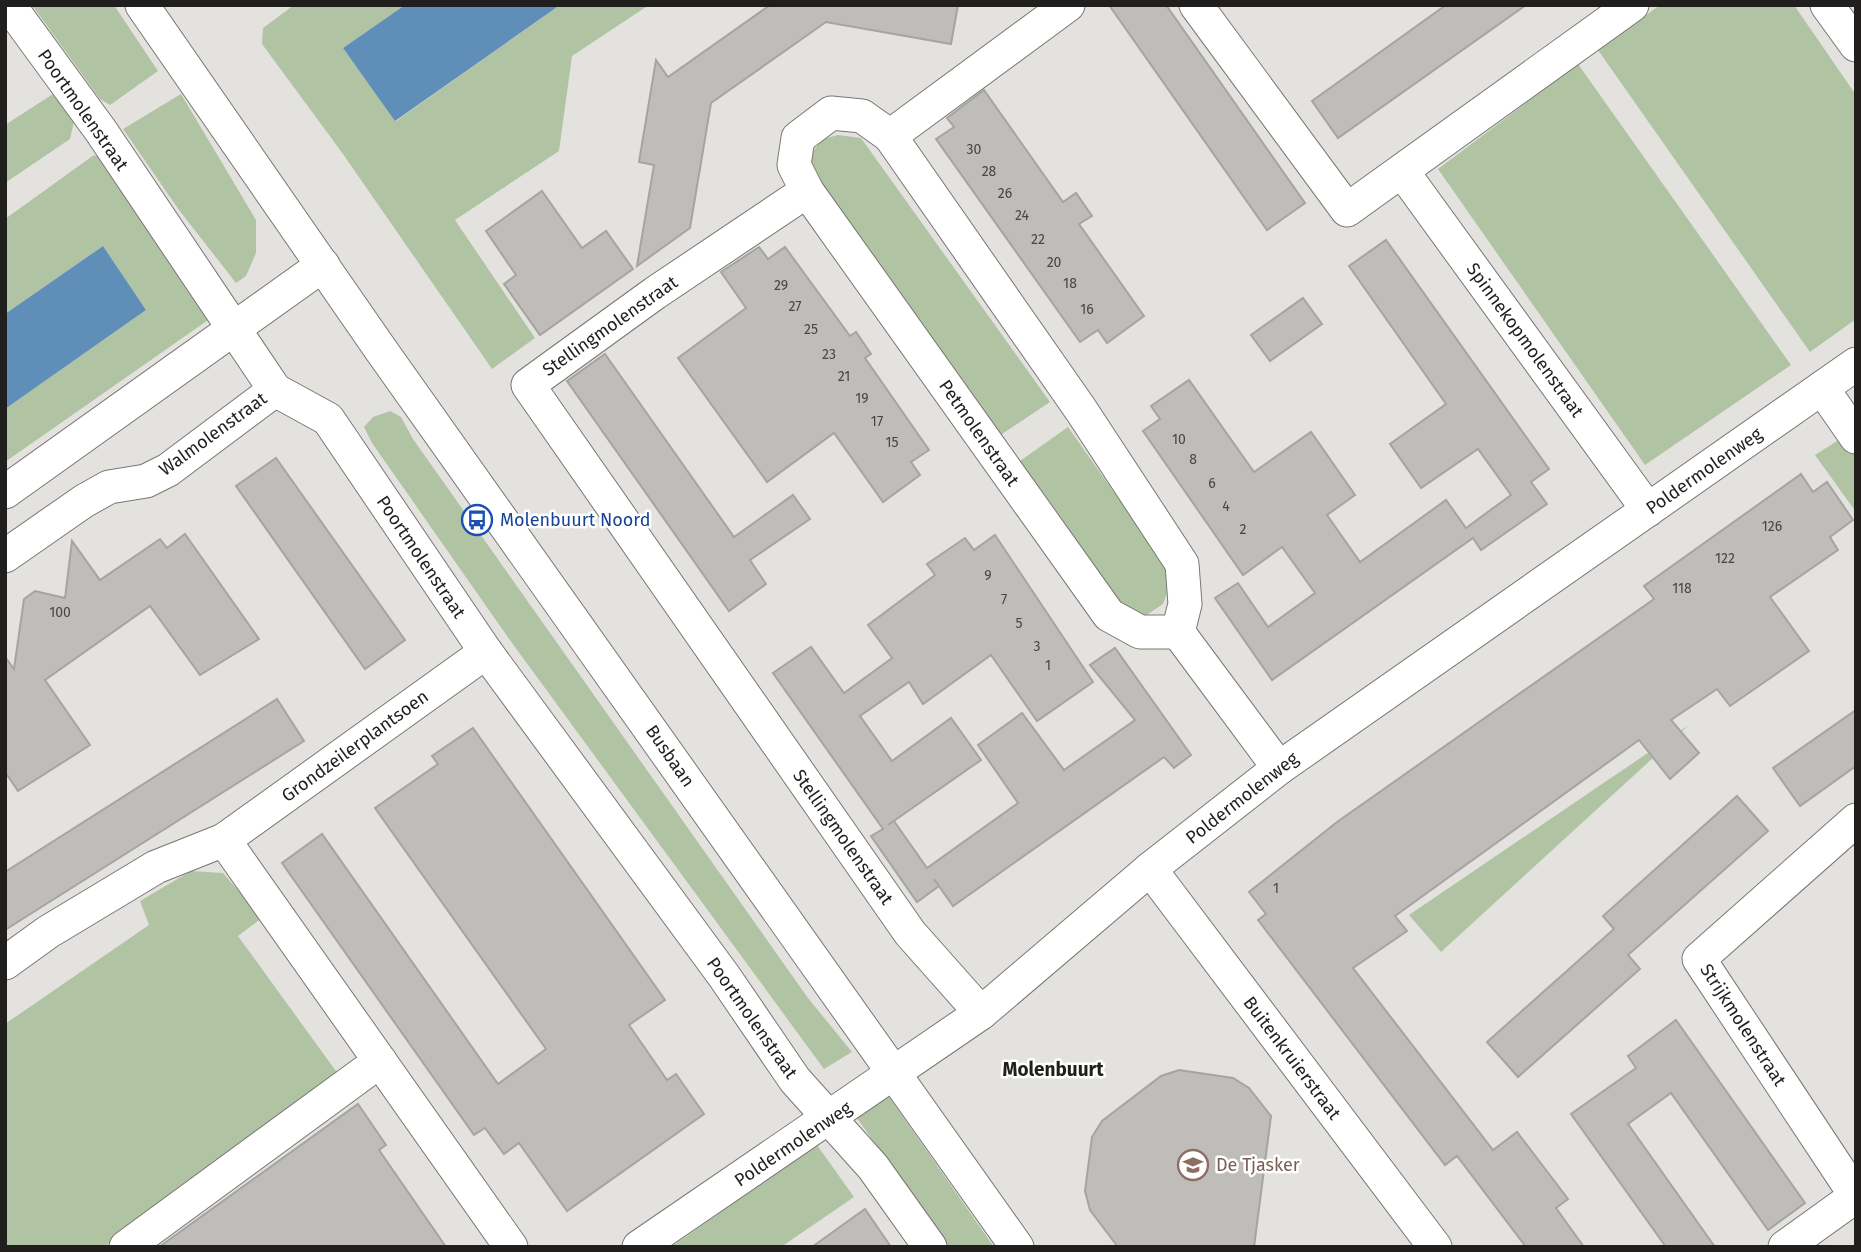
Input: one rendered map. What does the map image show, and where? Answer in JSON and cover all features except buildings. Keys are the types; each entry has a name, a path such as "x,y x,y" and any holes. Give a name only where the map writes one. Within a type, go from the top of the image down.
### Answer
{"street":[{"name":"Poortmolenstraat","path":"9,5 101,131 275,390 328,419 486,652 724,976 795,1080 873,1167 930,1247"},
{"name":"Busbaan","path":"142,5 1017,1247"},
{"path":"890,136 1068,5"},
{"path":"1196,5 1347,210 1632,5"},
{"path":"1828,5 1856,45"},
{"path":"807,191 794,164 798,138 831,113 862,116 890,136 1081,410 1182,564 1185,604 1178,632 1279,768"},
{"name":"Spinnekopmolenstraat","path":"1402,171 1648,510"},
{"name":"Petmolenstraat","path":"807,191 1109,615 1140,632 1178,632"},
{"name":"Stellingmolenstraat","path":"807,191 655,293 528,385 910,933 981,1013"},
{"path":"5,492 323,265"},
{"name":"Poldermolenweg","path":"639,1247 830,1119 981,1013 1150,869 1279,768 1856,364"},
{"path":"1822,388 1856,437"},
{"name":"Walmolenstraat","path":"5,556 83,500 109,487 146,481 168,470 275,390"},
{"name":"Grondzeilerplantsoen","path":"5,963 48,932 156,867 224,840 486,652"},
{"name":"Strijkmolenstraat","path":"1856,820 1699,959 1856,1196"},
{"path":"224,840 510,1247"},
{"name":"Buitenkruierstraat","path":"1150,869 1435,1247"},
{"path":"127,1247 380,1061"},
{"path":"1785,1247 1856,1196"}],"green space":[{"path":"32,5 114,5 158,71 110,105 100,99"},
{"path":"294,5 405,5 343,48 396,121 560,5 649,5 572,56 559,151 455,220 535,338 492,369 343,154 262,44 263,28"},
{"path":"1660,5 1794,5 1856,95 1856,319 1810,352 1598,50"},
{"path":"1578,64 1791,365 1645,465 1438,169"},
{"path":"53,94 74,121 70,139 5,183 5,125"},
{"path":"181,94 256,220 256,253 246,276 236,283 179,210 123,129"},
{"path":"838,135 861,138 1050,402 999,436 810,169 809,156 823,139"},
{"path":"94,155 102,158 211,318 5,462 5,409 146,310 103,246 5,314 5,219"},
{"path":"390,411 401,417 413,439 808,998 852,1052 824,1069 512,643 372,443 364,427 373,417"},
{"path":"1068,427 1173,576 1163,604 1145,616 1129,614 1020,473 1020,461"},
{"path":"1856,429 1856,512 1815,455"},
{"path":"1689,725 1441,952 1409,915"},
{"path":"191,871 223,873 262,918 238,936 341,1078 104,1247 5,1247 5,1024 149,925 140,901"},
{"path":"889,1097 994,1247 947,1247 857,1118"},
{"path":"817,1145 854,1197 781,1247 671,1247"}],"water":[{"path":"405,5 560,5 395,121 343,48"},
{"path":"103,246 146,310 5,409 5,314"}],"place":[{"name":"Molenbuurt Noord","path":"477,520"},
{"name":"De Tjasker","path":"1193,1165"}],"district":[{"name":"Molenbuurt","path":"1053,1069"}]}
